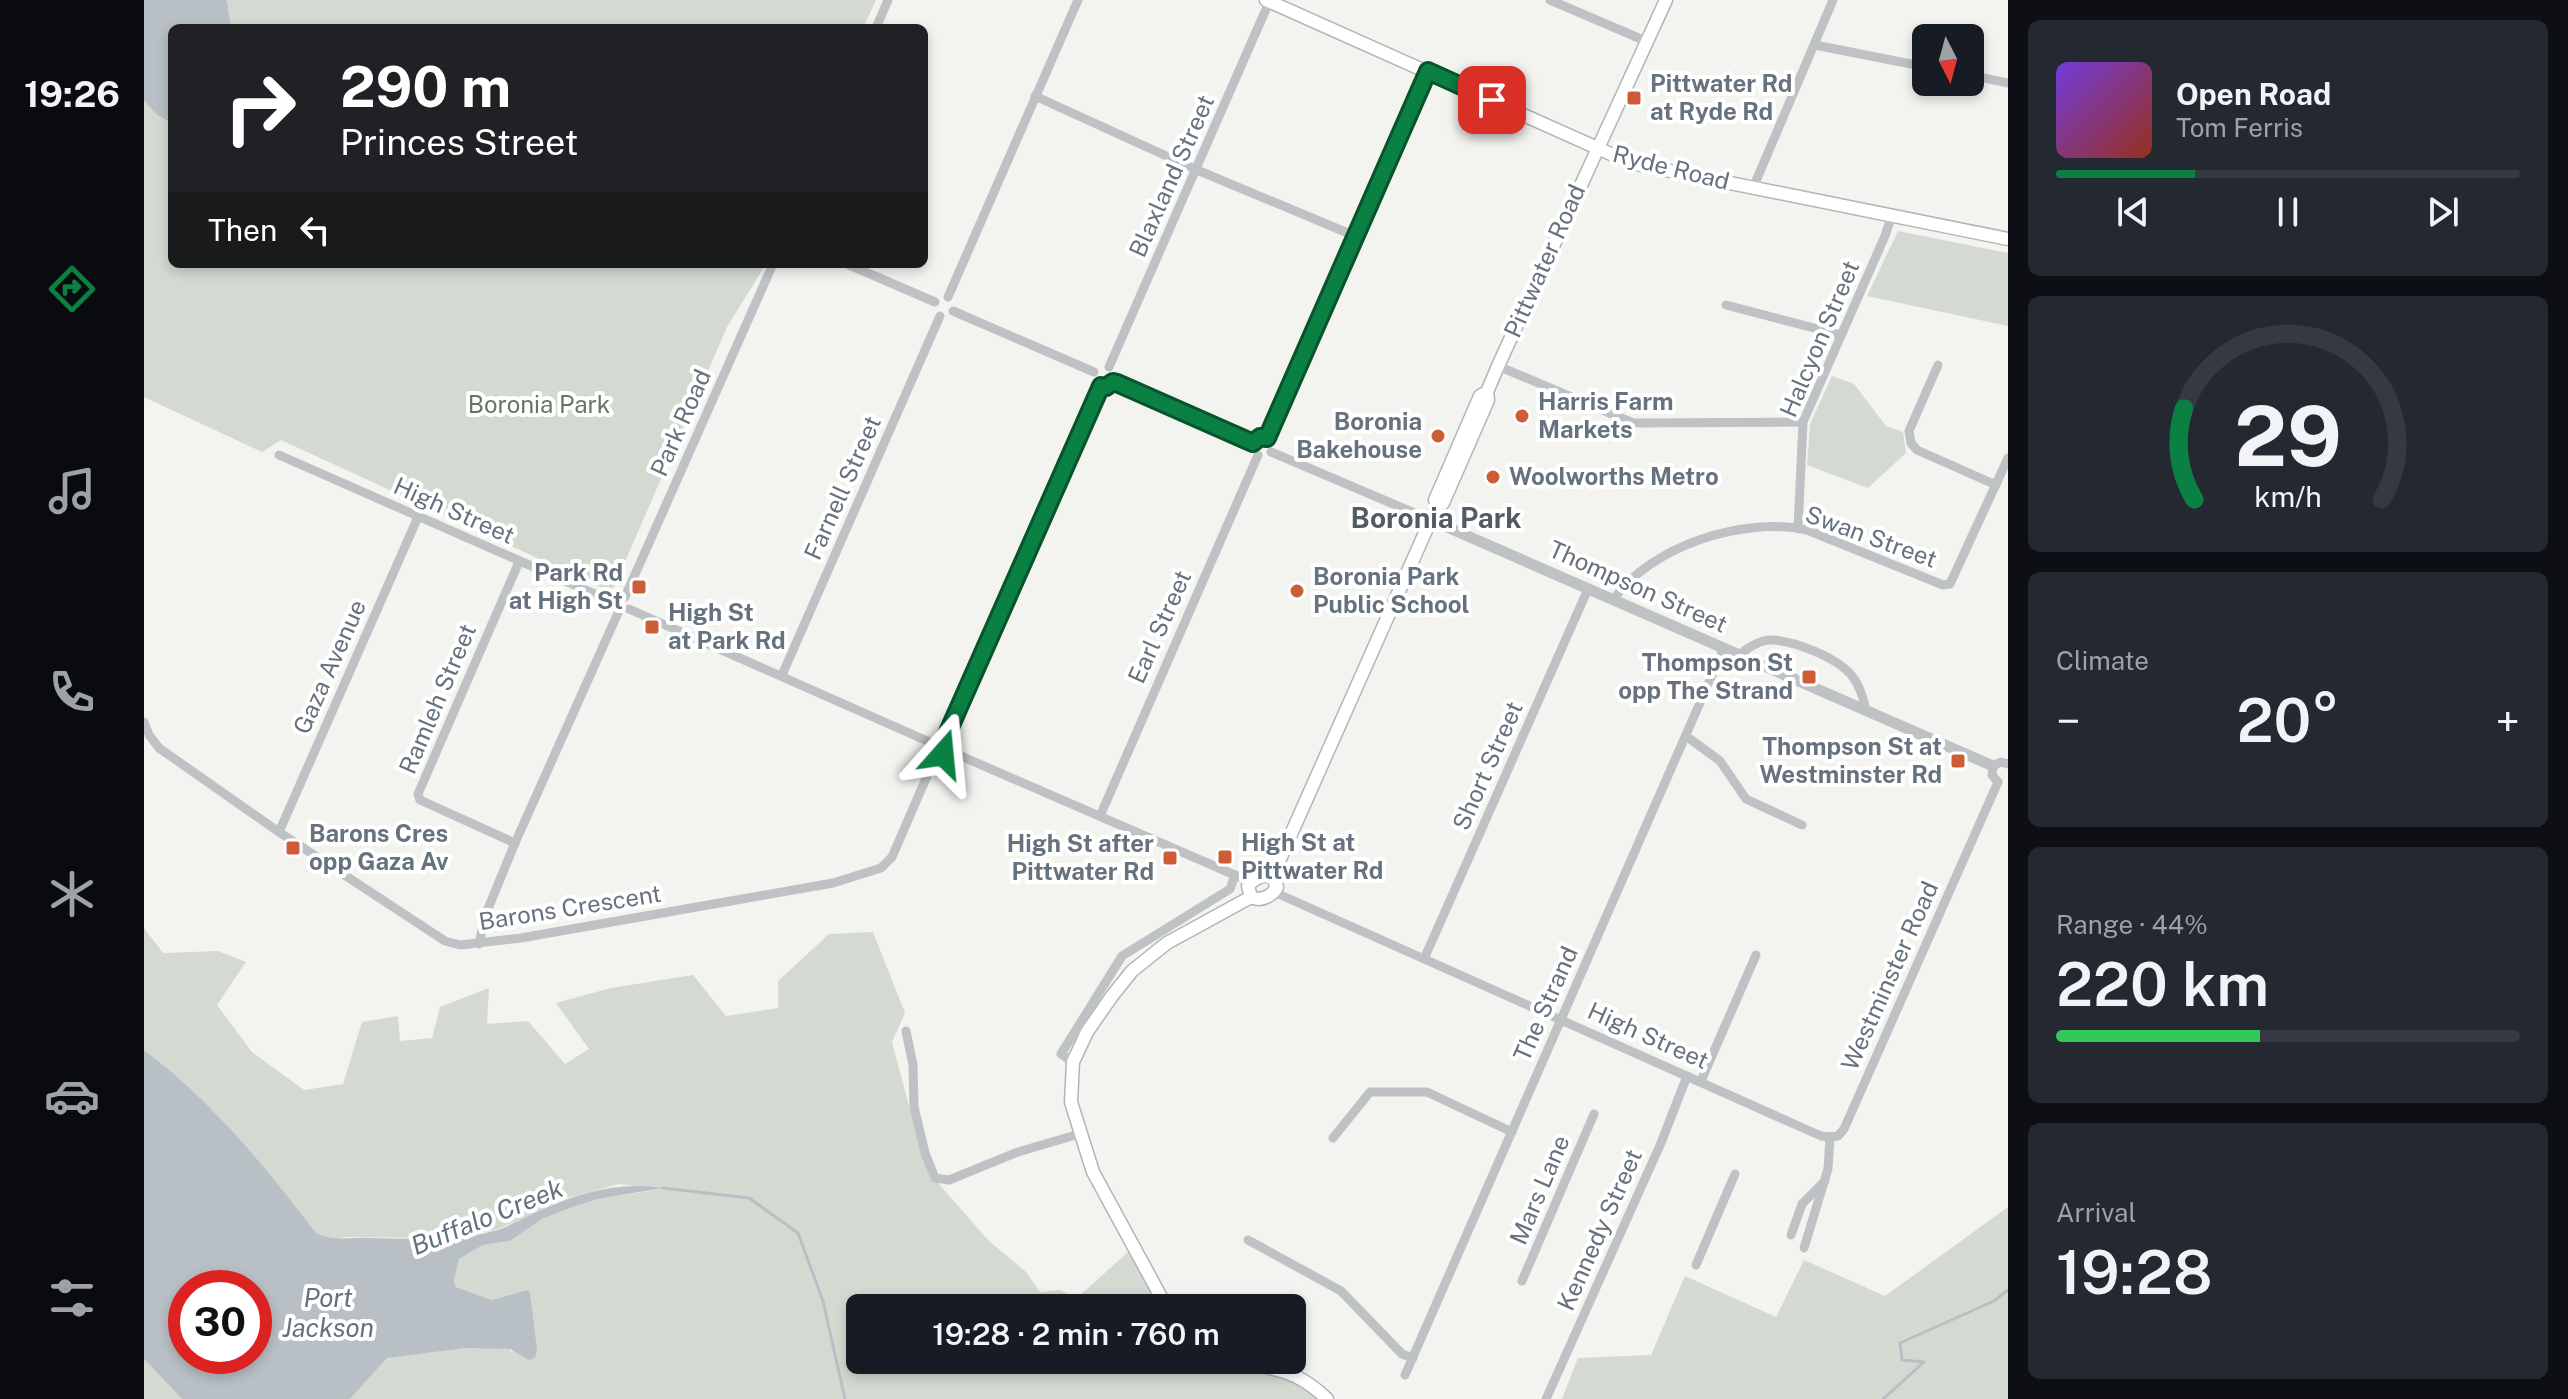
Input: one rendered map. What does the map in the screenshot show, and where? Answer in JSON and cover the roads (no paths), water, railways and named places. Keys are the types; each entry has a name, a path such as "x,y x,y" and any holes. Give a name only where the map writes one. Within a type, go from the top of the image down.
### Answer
{"main road":[{"name":"Pittwater Road","path":"1272,877 1438,504 1435,500 1477,401 1487,392 1666,0"},
{"name":"Ryde Road","path":"1268,1 1631,163 2008,239"},
{"path":"1159,1294 1093,1172 1071,1102 1073,1062 1100,1012 1121,983 1144,960 1182,934 1251,897 1260,899 1274,892 1277,887 1272,877 1265,875 1251,882 1248,886 1251,897"},
{"path":"1291,1374 1327,1399"}],"street":[{"path":"878,24 888,0"},
{"path":"948,297 1078,0"},
{"path":"1550,0 1648,42"},
{"path":"1753,188 1833,0"},
{"name":"Blaxland Street","path":"1109,367 1268,1"},
{"path":"1815,45 1912,64"},
{"path":"1267,438 1428,71"},
{"path":"1984,78 2008,83"},
{"path":"1035,96 1197,170 1355,236"},
{"name":"Halcyon Street","path":"1798,528 1803,422 1892,215"},
{"name":"Park Road","path":"625,597 771,268"},
{"path":"856,268 935,302"},
{"path":"948,297 953,303 953,311 947,317 940,316 935,312 935,302 948,297"},
{"path":"1726,305 1841,335"},
{"path":"953,311 1094,372"},
{"name":"Farnell Street","path":"782,675 940,316"},
{"path":"1938,365 1909,431 1911,443 1917,450 1996,485"},
{"path":"1100,366 1109,367 1114,373 1113,382 1106,387 1101,386 1094,381 1094,372 1100,366"},
{"path":"1498,366 1633,423 1803,422"},
{"path":"1113,382 1253,443"},
{"path":"941,747 1101,386"},
{"path":"1260,437 1267,438 1271,442 1271,452 1266,456 1258,455 1253,443 1260,437"},
{"path":"1271,452 1431,520"},
{"name":"High Street","path":"279,455 613,602"},
{"name":"Earl Street","path":"1100,816 1258,455"},
{"name":"Swan Street","path":"1613,600 1640,571 1691,544 1746,529 1798,528 1943,585 1950,584 2008,458"},
{"name":"Gaza Avenue","path":"279,832 418,517"},
{"name":"Thompson Street","path":"1431,520 1993,766"},
{"name":"Ramleh Street","path":"515,843 420,800 418,794 519,562"},
{"name":"Short Street","path":"1424,959 1588,589"},
{"path":"625,597 629,601 629,609 618,613 613,608 613,602 625,597"},
{"path":"629,609 1251,882"},
{"path":"479,944 485,916 515,843 618,613"},
{"name":"Thompson Street","path":"1739,655 1747,648 1771,640 1817,652 1851,675 1863,696 1866,710"},
{"name":"The Strand","path":"1405,1375 1724,648"},
{"name":"Barons Crescent","path":"144,722 151,740 159,748 279,832 445,941 456,945 479,944 833,883 881,868 892,857 941,747"},
{"path":"1686,736 1720,761 1746,799 1802,825"},
{"path":"2003,782 1992,775 1993,766 2008,763"},
{"name":"Westminster Road","path":"1830,1137 1838,1136 1844,1129 2003,782"},
{"path":"1073,1062 1061,1054 1122,956 1230,889 1235,875"},
{"name":"High Street","path":"1274,892 1821,1136 1830,1137"},
{"path":"1701,1081 1756,955"},
{"path":"906,1031 913,1065 914,1107 925,1153 935,1178 949,1180 1018,1152 1079,1134"},
{"name":"Kennedy Street","path":"1546,1399 1661,1143 1687,1076"},
{"path":"1333,1138 1370,1092 1427,1092 1512,1132"},
{"name":"Mars Lane","path":"1522,1281 1594,1114"},
{"path":"1804,1248 1825,1181 1830,1137"},
{"path":"1696,1265 1735,1174"},
{"path":"1791,1235 1802,1204 1825,1181"},
{"path":"1248,1240 1341,1291 1402,1354 1413,1358"}],"water":[{"path":"144,0 226,0 230,24 168,24 168,121 156,114 144,100"},
{"name":"Port Jackson","path":"144,1050 215,1112 316,1233 322,1236 432,1239 479,1234 500,1229 554,1204 600,1190 631,1186 664,1188 597,1199 570,1208 542,1219 510,1241 483,1245 459,1259 454,1281 456,1287 492,1300 527,1290 530,1292 537,1350 535,1358 529,1360 510,1349 465,1348 387,1358 350,1399 182,1399 144,1359"}],"waterway":[{"name":"Buffalo Creek","path":"663,1188 749,1198 798,1233 823,1301 845,1399"},
{"name":"Buffalo Creek","path":"1883,1399 1924,1362 1902,1360 1900,1343 1994,1301 2008,1290"}],"place":[{"name":"Pittwater Rd at Ryde Rd","path":"1634,98"},
{"name":"Harris Farm Markets","path":"1522,416"},
{"name":"Boronia Bakehouse","path":"1438,436"},
{"name":"Woolworths Metro","path":"1493,477"},
{"name":"Park Rd at High St","path":"639,587"},
{"name":"Boronia Park Public School","path":"1297,591"},
{"name":"High St at Park Rd","path":"652,627"},
{"name":"Thompson St opp The Strand","path":"1809,677"},
{"name":"Thompson St at Westminster Rd","path":"1958,761"},
{"name":"Barons Cres opp Gaza Av","path":"293,848"},
{"name":"High St at Pittwater Rd","path":"1225,857"},
{"name":"High St after Pittwater Rd","path":"1170,858"}],"district":[{"name":"Boronia Park","path":"1436,518"}]}
